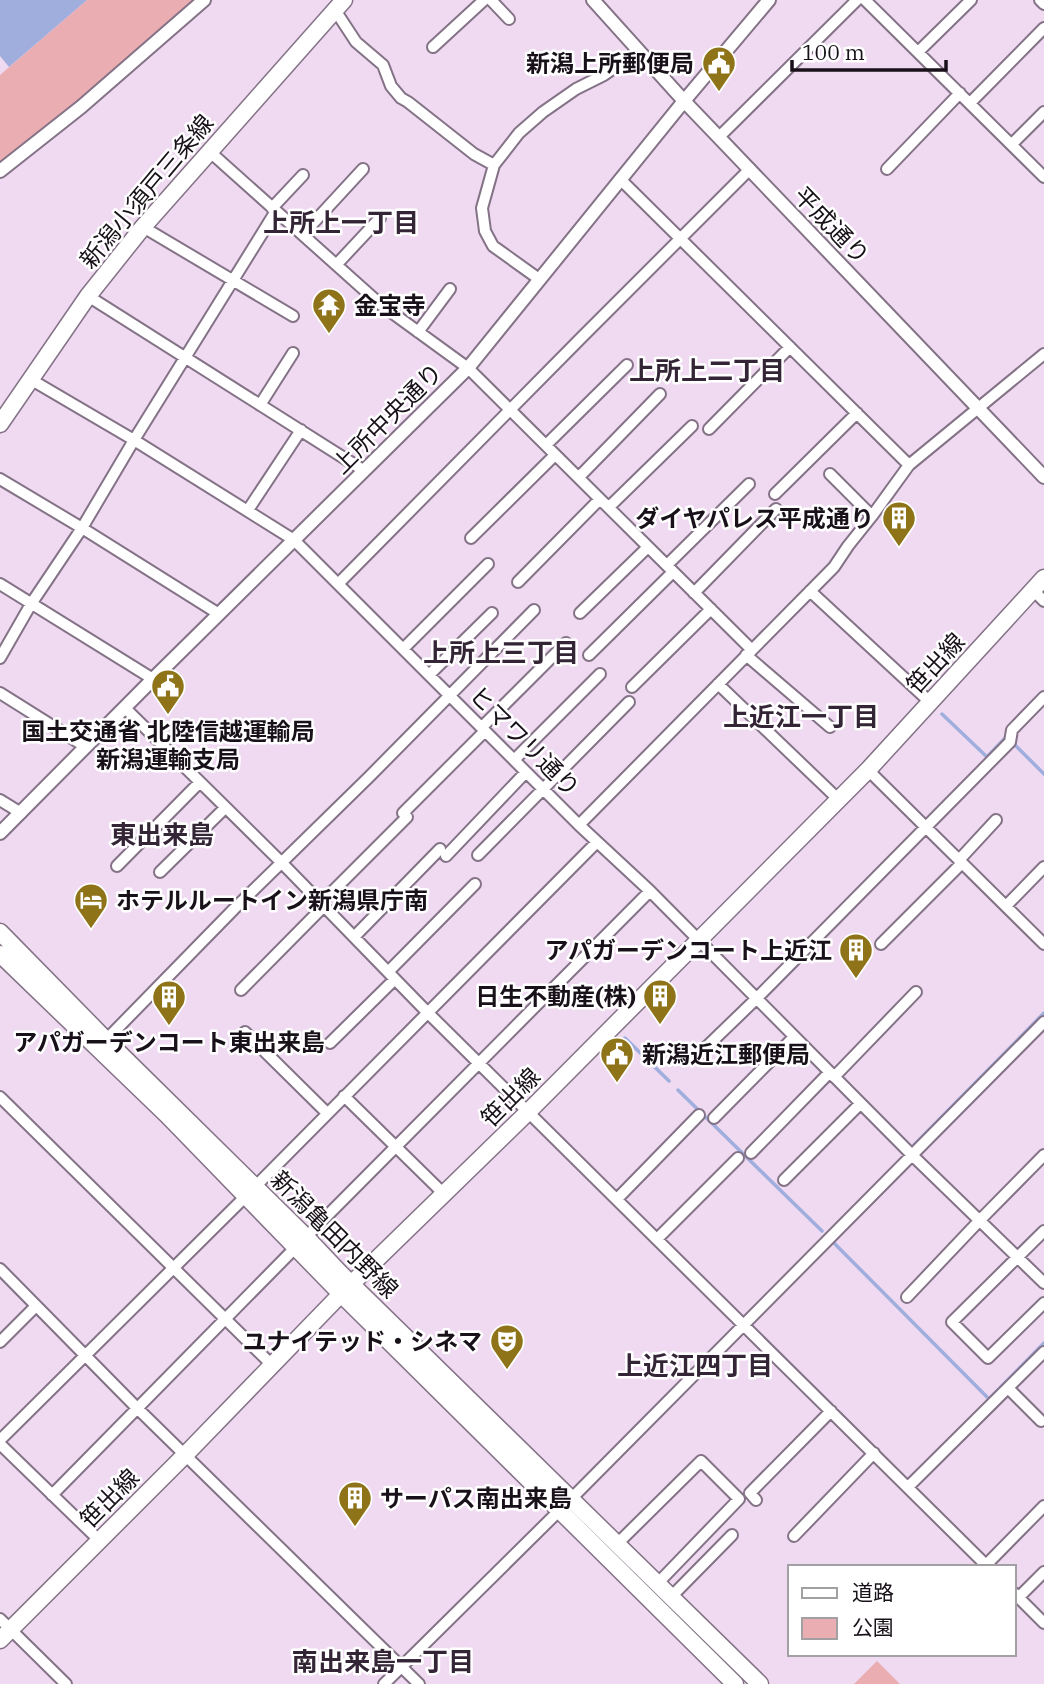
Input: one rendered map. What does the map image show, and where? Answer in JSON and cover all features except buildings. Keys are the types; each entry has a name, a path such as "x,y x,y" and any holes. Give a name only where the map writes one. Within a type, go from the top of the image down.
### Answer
{"main road":[{"name":"新潟小須戸三条線","path":"0,424 88,296 143,227 340,5"},
{"name":"笹出線","path":"4,1629 99,1541 346,1289 528,1112 868,770 930,702 1040,590"},
{"name":"新潟亀田内野線","path":"0,932 346,1289 565,1504 735,1684"},
{"name":"新潟亀田内野線","path":"0,954 250,1191"},
{"name":"新潟亀田内野線","path":"565,1504 617,1544 760,1684"}],"street":[{"path":"0,171 81,107 204,0"},
{"path":"433,47 484,0"},
{"path":"491,0 509,19"},
{"name":"上所中央通り","path":"0,833 468,368 769,0"},
{"path":"719,138 857,0"},
{"path":"865,0 1044,177"},
{"path":"918,52 971,0"},
{"name":"平成通り","path":"595,1 684,101 1044,477"},
{"path":"340,5 356,42 383,65 391,86 401,98 474,154 494,165"},
{"path":"970,103 1044,28"},
{"path":"539,279 493,246 485,232 482,208 494,165 519,133 543,112 639,51"},
{"path":"887,169 960,93"},
{"path":"1012,144 1044,112"},
{"path":"209,151 380,304 468,368 710,609 749,652 830,727"},
{"path":"303,234 363,169"},
{"path":"338,584 750,169"},
{"path":"0,658 31,604 82,528 186,359 274,210 303,175"},
{"path":"620,180 909,465"},
{"path":"337,264 380,218"},
{"path":"143,227 293,316"},
{"path":"418,332 450,289"},
{"path":"88,296 363,470"},
{"path":"709,429 790,347"},
{"path":"260,405 293,353"},
{"path":"579,825 834,567 909,465 1044,354"},
{"path":"546,445 628,365"},
{"name":"ヒマワリ通り","path":"30,379 294,540 579,825 650,891 912,1156 1044,1283"},
{"path":"579,477 660,394"},
{"path":"775,494 857,413"},
{"path":"518,582 692,426"},
{"path":"248,510 301,430"},
{"path":"471,538 555,455"},
{"path":"830,474 873,516"},
{"path":"0,479 219,614"},
{"path":"589,655 749,484"},
{"path":"694,593 776,509"},
{"path":"580,614 648,547"},
{"path":"403,649 488,564"},
{"path":"0,584 153,679"},
{"path":"810,591 930,702"},
{"path":"632,687 710,609"},
{"path":"106,1040 534,610"},
{"path":"429,675 492,613"},
{"path":"242,990 566,643"},
{"path":"514,760 600,674"},
{"path":"718,684 838,799"},
{"path":"0,693 86,747"},
{"path":"696,1057 1010,742 1012,730 1044,697"},
{"path":"478,855 629,702"},
{"path":"125,708 478,1063 986,1565"},
{"path":"868,770 1043,941"},
{"path":"354,937 526,772"},
{"path":"117,866 200,782"},
{"path":"0,800 21,813"},
{"path":"160,872 225,808"},
{"path":"881,944 996,820"},
{"path":"99,1541 0,1442 597,842"},
{"path":"1006,906 1044,867"},
{"path":"330,1043 475,884"},
{"path":"52,1494 650,891"},
{"path":"751,1153 916,992"},
{"path":"384,1684 1044,1022"},
{"path":"245,1032 327,1112"},
{"path":"714,1118 794,1037"},
{"path":"344,1096 444,1194"},
{"path":"0,1097 271,1364"},
{"path":"783,1180 860,1104"},
{"path":"617,1199 699,1115"},
{"path":"907,1297 1044,1155"},
{"path":"657,1239 738,1158"},
{"path":"1044,1231 952,1322 988,1358 1044,1303"},
{"path":"0,1269 137,1408 419,1684"},
{"path":"0,1342 36,1306"},
{"path":"908,1487 1044,1352"},
{"path":"1008,1388 1041,1421"},
{"path":"756,1500 750,1493 831,1411"},
{"path":"794,1536 874,1453"},
{"path":"617,1544 701,1461 739,1499 657,1584"},
{"path":"988,1565 1044,1506"},
{"path":"671,1597 732,1535"},
{"path":"1044,1572 1017,1595 1044,1623"},
{"path":"4,1629 66,1684"}],"green space":[{"path":"87,0 199,0 0,166 0,75"},
{"path":"877,1661 900,1684 854,1684"}],"water":[{"path":"0,0 87,0 9,67 0,56"}],"waterway":[{"path":"942,714 987,757 1006,737"},
{"path":"1013,743 1044,774"},
{"path":"914,1145 1044,1013"},
{"path":"625,1038 669,1081"},
{"path":"678,1090 822,1231"},
{"path":"833,1242 989,1399 1044,1343"}],"place":[{"name":"新潟上所郵便局","path":"719,93"},
{"name":"金宝寺","path":"329,335"},
{"name":"ダイヤパレス平成通り","path":"899,548"},
{"name":"国土交通省 北陸信越運輸局 新潟運輸支局","path":"168,716"},
{"name":"ホテルルートイン新潟県庁南","path":"91,930"},
{"name":"アパガーデンコート上近江","path":"856,980"},
{"name":"日生不動産(株)","path":"660,1026"},
{"name":"アパガーデンコート東出来島","path":"169,1027"},
{"name":"新潟近江郵便局","path":"617,1084"},
{"name":"ユナイテッド・シネマ","path":"507,1371"},
{"name":"サーパス南出来島","path":"355,1528"}],"district":[{"name":"上所上一丁目","path":"341,222"},
{"name":"上所上二丁目","path":"707,370"},
{"name":"上所上三丁目","path":"501,652"},
{"name":"上近江一丁目","path":"801,716"},
{"name":"東出来島","path":"162,834"},
{"name":"上近江四丁目","path":"695,1365"},
{"name":"南出来島一丁目","path":"383,1661"}]}
